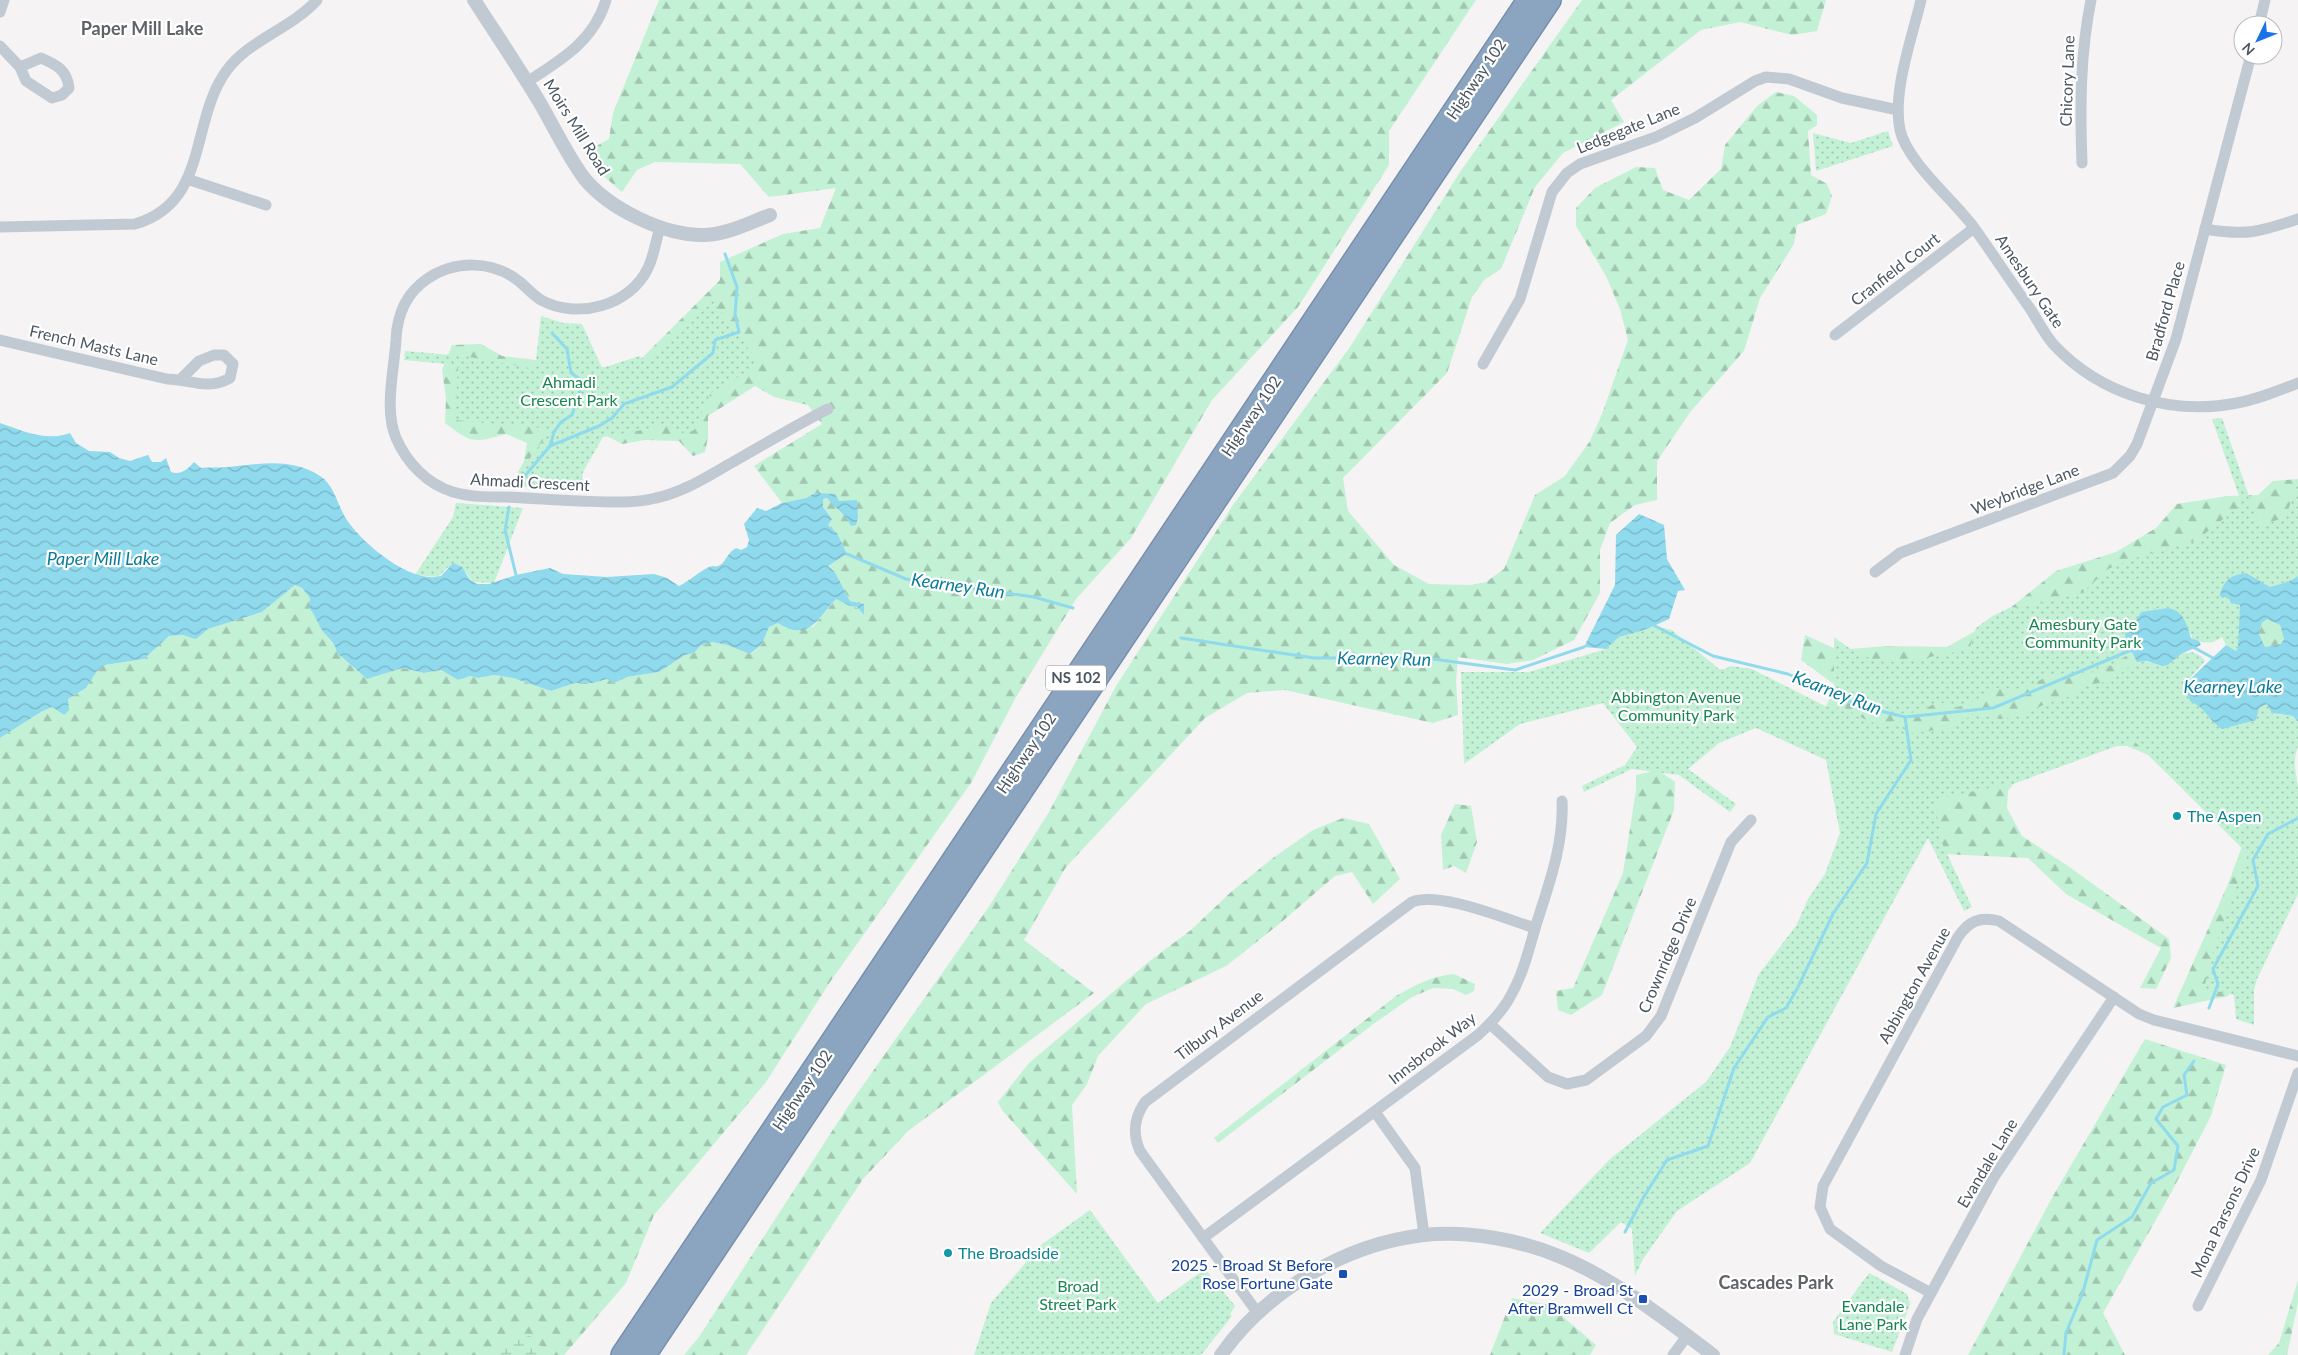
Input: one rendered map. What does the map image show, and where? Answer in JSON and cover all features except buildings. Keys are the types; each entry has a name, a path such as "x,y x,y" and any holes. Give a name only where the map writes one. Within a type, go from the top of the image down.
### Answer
{"highway":[{"name":"Highway 102","path":"622,1355 1528,0"},
{"name":"Highway 102","path":"645,1355 1550,0"}],"street":[{"path":"0,12 4,0"},
{"path":"0,227 135,224 153,219 178,196 187,179 217,87 227,70 243,55 317,0"},
{"name":"Moirs Mill Road","path":"474,0 527,82 584,177 606,198 621,208 660,227 690,234 706,235 737,228 770,215"},
{"path":"527,82 571,54 582,44 596,25 606,0"},
{"name":"Amesbury Gate","path":"1920,0 1901,84 1898,110 1900,131 1909,152 1974,228 2058,349 2076,366 2105,385 2153,402 2180,407 2211,407 2238,403 2298,383"},
{"name":"Chicory Lane","path":"2082,163 2080,82 2083,41 2090,0"},
{"path":"2261,15 2265,0"},
{"path":"0,46 20,67"},
{"name":"Bradford Place","path":"2153,402 2176,339 2248,65"},
{"name":"Ledgegate Lane","path":"1483,364 1520,299 1549,199 1561,179 1580,164 1656,137 1695,118 1755,81 1766,78 1789,79 1842,98 1898,110"},
{"path":"187,179 266,205"},
{"path":"2205,229 2234,234 2251,233 2298,219"},
{"name":"Ahmadi Crescent","path":"660,227 648,268 638,282 623,296 597,308 572,309 552,305 541,300 509,275 498,270 475,265 451,268 440,272 417,287 404,303 397,321 390,415 395,434 409,460 437,485 468,496 617,502 643,500 686,488 828,409"},
{"name":"Cranfield Court","path":"1835,335 1974,228"},
{"name":"French Masts Lane","path":"0,340 167,379 181,379"},
{"name":"Weybridge Lane","path":"1875,572 1900,553 2113,473 2130,456 2153,402"},
{"name":"Innsbrook Way","path":"1203,1238 1376,1112 1490,1024 1509,999 1516,986 1535,928 1558,854 1563,825 1562,801"},
{"name":"Crownridge Drive","path":"1490,1024 1548,1077 1567,1084 1586,1080 1646,1036 1661,1016 1731,842 1751,820"},
{"name":"Tilbury Avenue","path":"1257,1312 1144,1158 1137,1143 1136,1118 1140,1110 1152,1096 1412,902 1419,899 1438,898 1535,928"},
{"name":"Abbington Avenue","path":"1931,1293 1881,1266 1830,1229 1822,1213 1819,1197 1823,1186 1965,926 1975,920 1987,918 1999,921 2139,1014 2154,1020 2298,1056"},
{"name":"Evandale Lane","path":"1905,1355 1917,1319 1994,1177 2114,997"},
{"name":"Mona Parsons Drive","path":"2198,1306 2261,1180 2298,1073"},
{"path":"1376,1112 1415,1168 1424,1235"},
{"path":"1221,1355 1235,1335 1257,1312 1305,1278 1332,1263 1370,1248 1424,1235 1463,1235 1499,1240 1560,1256 1620,1288 1713,1355"},
{"path":"1673,1355 1687,1336"}],"green space":[{"path":"659,0 1476,0 1389,131 1389,165 1298,307 1212,400 1131,538 1076,599 1015,699 971,783 830,982 766,1082 654,1215 626,1283 564,1355 0,1355 0,738 52,707 64,715 68,699 86,688 97,671 105,665 144,659 169,636 183,635 196,638 208,629 262,612 295,585 302,588 311,598 309,608 319,621 321,630 337,647 341,657 367,679 403,668 424,673 441,670 458,680 470,676 478,678 494,675 513,678 551,691 575,683 593,683 607,679 614,683 627,677 659,672 685,655 694,653 700,646 712,642 727,645 751,654 762,644 769,627 778,623 813,627 836,599 854,606 863,614 859,603 850,601 835,572 828,566 847,554 837,533 828,525 832,519 823,507 822,499 827,498 844,516 856,521 858,517 839,501 815,493 806,498 782,503 754,466 822,424 808,405 774,397 755,386 708,416 708,437 705,452 693,456 679,441 645,440 622,444 605,435 586,446 581,490 511,486 524,461 527,443 506,434 474,440 462,435 445,423 446,398 442,370 452,345 481,344 502,356 536,360 551,353 596,364 612,371 640,360 720,280 720,262 783,234 820,228 836,188 769,197 740,164 655,162 637,170 622,192 593,167 584,153 609,139 613,113"},
{"path":"1582,0 1826,0 1817,31 1792,35 1740,22 1701,30 1611,100 1624,122 1563,153 1535,187 1501,269 1484,280 1472,297 1447,373 1343,478 1348,511 1394,565 1429,584 1470,585 1486,582 1504,569 1535,495 1565,476 1590,441 1602,414 1628,340 1620,309 1606,276 1576,226 1576,208 1595,188 1636,167 1655,168 1663,190 1689,200 1721,169 1725,145 1757,106 1776,92 1794,96 1817,115 1817,125 1808,131 1811,175 1827,184 1832,196 1826,214 1797,225 1794,244 1760,298 1744,351 1691,411 1657,461 1657,500 1635,505 1610,523 1600,550 1600,593 1574,640 1533,660 1507,664 1458,657 1456,681 1458,715 1433,723 1285,690 1247,693 1205,718 1066,867 1024,940 1094,993 908,1131 863,1179 746,1355 684,1355 699,1337 847,1108 988,908 1049,812 1116,686 1233,505 1350,347 1460,172"},
{"path":"1888,131 1893,146 1816,171 1813,133 1851,143"},
{"name":"Ahmadi Crescent Park","path":"713,301 760,364 711,393 694,430 685,434 661,424 653,428 603,437 575,486 512,483 551,429 455,420 458,365 404,360 405,351 464,356 535,369 541,316 563,323 582,324 602,368 640,356 643,362 679,335"},
{"name":"Amesbury Gate Community Park","path":"2222,418 2259,525 2285,518 2298,482 2298,576 2275,586 2266,586 2246,573 2229,577 2223,598 2228,596 2240,605 2240,644 2236,651 2226,645 2222,637 2208,642 2193,639 2180,613 2171,608 2156,608 2141,612 2125,639 2133,652 2099,672 2052,674 2023,689 1996,688 1961,706 1951,707 1939,703 1919,711 1905,713 1874,711 1834,697 1834,637 1852,650 1869,658 1884,661 1915,660 1969,650 1976,628 1991,617 2011,607 2021,608 2083,592 2108,569 2138,557 2197,540 2242,504 2212,419"},
{"path":"2298,479 2298,576 2138,662 2187,679 2184,685 2298,722 2294,773 2298,789 2298,860 2228,996 2173,1008 2228,884 2247,833 2179,768 2127,746 2086,747 2021,774 2008,791 2007,808 2022,836 2068,866 2169,939 2171,958 2156,989 2140,988 2161,948 2066,894 2028,858 1943,854 1825,709 1835,685 1801,660 1805,635 1838,650 1886,646 1947,647 1998,618 2056,571 2116,552 2156,528 2177,504 2227,496 2258,495 2273,481"},
{"path":"456,503 523,508 494,583 472,582 466,572 448,567 438,577 415,575 453,517"},
{"path":"2268,618 2280,625 2284,639 2281,644 2265,647 2259,634 2262,623"},
{"name":"Abbington Avenue Community Park","path":"1655,626 1672,630 1719,669 1731,666 1752,669 1827,707 1844,708 1870,722 1898,726 1912,733 1952,728 1973,714 2001,719 2023,715 2045,704 2071,696 2083,686 2111,681 2134,663 2145,661 2162,666 2168,665 2181,654 2192,652 2201,656 2205,661 2184,685 2190,701 2201,705 2220,728 2248,723 2257,717 2259,708 2267,704 2275,714 2293,716 2298,722 2298,746 2294,759 2298,789 2298,894 2257,979 2254,990 2254,1025 2236,1019 2234,995 2204,988 2214,949 2248,854 2133,740 2016,783 1935,799 1941,841 1972,907 1964,911 1928,838 1750,1163 1677,1211 1643,1259 1635,1276 1632,1229 1621,1222 1589,1253 1540,1233 1609,1160 1706,1082 1730,1047 1759,974 1796,926 1808,899 1825,874 1840,833 1826,760 1756,728 1719,743 1688,769 1736,804 1730,812 1679,775 1632,769 1584,792 1582,786 1625,765 1637,747 1603,703 1520,724 1464,764 1461,672 1529,672 1606,649 1619,637"},
{"path":"1658,770 1675,782 1674,810 1602,995 1571,1015 1558,1010 1556,991 1573,988 1623,873 1636,790 1636,775"},
{"path":"1455,804 1471,806 1477,842 1466,873 1454,866 1443,870 1441,835"},
{"path":"1343,818 1369,824 1400,879 1373,904 1352,872 1335,876 1226,966 1146,1004 1098,1056 1087,1084 1072,1105 1077,1194 1002,1110 998,1102 1029,1063 1151,960 1191,930 1231,892 1273,858 1313,830"},
{"path":"1454,974 1475,984 1474,991 1466,995 1453,989 1433,988 1412,997 1372,1025 1218,1143 1214,1138 1396,996 1424,982"},
{"path":"2145,1039 2226,1065 2211,1116 2170,1195 2103,1313 2125,1355 1968,1355 2053,1196"},
{"name":"Broad Street Park","path":"1090,1210 1158,1303 1205,1269 1235,1306 1230,1314 1232,1316 1201,1355 974,1355 991,1303 1041,1245"},
{"name":"Evandale Lane Park","path":"1869,1273 1907,1294 1910,1304 1892,1352 1834,1334 1833,1322"},
{"path":"2298,1280 2298,1303 2287,1355 2268,1355 2279,1343"},
{"path":"1512,1298 1549,1305 1596,1345 1590,1355 1490,1355"},
{"path":"530,1336 552,1355 494,1355 513,1339"}],"water":[{"name":"Paper Mill Lake","path":"0,423 44,436 70,433 76,443 89,451 110,452 119,458 130,461 148,455 152,462 161,462 166,458 171,472 175,473 184,471 194,462 201,468 275,463 298,466 320,476 329,484 352,527 387,559 415,574 429,577 441,576 453,563 462,567 470,580 477,584 489,584 516,575 550,568 563,574 607,577 654,574 667,578 679,586 709,567 722,564 730,552 736,548 741,550 747,547 749,540 744,524 757,508 766,511 782,503 806,498 815,493 835,494 839,501 857,500 858,517 856,525 851,526 827,498 823,499 823,507 832,519 828,525 837,533 847,554 828,566 835,572 850,601 864,604 864,615 857,607 850,606 836,599 812,626 805,629 789,628 778,623 769,627 762,644 750,654 727,645 712,642 700,646 694,653 685,655 659,672 627,677 614,683 607,679 593,683 575,683 551,691 513,678 494,675 478,678 470,676 458,680 441,670 424,673 403,668 367,679 337,653 335,646 321,629 309,608 310,598 302,588 295,585 262,612 208,629 196,639 183,635 169,636 144,659 105,665 97,671 86,688 68,699 69,710 64,715 52,707 0,738"},
{"path":"1639,514 1664,525 1667,559 1685,590 1678,591 1669,619 1647,629 1619,637 1606,649 1584,647 1615,585 1616,535"},
{"name":"Kearney Lake","path":"2246,573 2270,587 2288,582 2298,576 2298,722 2293,716 2272,713 2267,704 2259,708 2256,720 2222,729 2200,707 2190,701 2184,685 2226,645 2236,651 2238,648 2240,605 2231,603 2228,596 2223,598 2220,596 2221,590 2228,579","holes":["2267,619 2280,625 2284,639 2281,644 2265,647 2259,634 2262,623"]},
{"path":"2168,608 2181,615 2191,638 2199,641 2201,645 2181,654 2168,665 2162,666 2147,661 2137,662 2125,633 2135,624 2141,612"}],"waterway":[{"path":"550,446 599,426 612,418 624,404 672,387 713,353 715,340 739,332 735,314 737,287 725,254"},
{"path":"518,484 550,446 554,432 561,422 572,415 583,381 571,373 567,349 552,333"},
{"path":"509,507 505,530 516,575"},
{"name":"Kearney Run","path":"847,554 906,579 1034,597 1073,608"},
{"name":"Kearney Run","path":"1655,626 1713,656 1788,674 1860,706 1905,717 1993,708 2136,648"},
{"name":"Kearney Run","path":"1181,638 1314,658 1425,658 1515,670 1584,647"},
{"name":"Kearney Run","path":"2193,647 2213,658"},
{"path":"1625,1232 1643,1198 1667,1160 1708,1146 1734,1068 1768,1017 1786,1008 1833,914 1867,863 1876,814 1911,760 1905,717"},
{"path":"2209,1008 2218,984 2213,969 2258,886 2253,860 2268,834 2298,818"},
{"path":"2064,1355 2066,1333 2083,1292 2097,1240 2132,1217 2151,1183 2174,1170 2178,1146 2156,1119 2163,1107 2187,1095 2184,1075 2194,1061"}],"place":[{"name":"The Aspen","path":"2177,816"},
{"name":"The Broadside","path":"948,1253"},
{"name":"2025 - Broad St Before Rose Fortune Gate","path":"1343,1274"},
{"name":"2029 - Broad St After Bramwell Ct","path":"1643,1299"}],"district":[{"name":"Paper Mill Lake","path":"142,29"},
{"name":"Cascades Park","path":"1776,1283"}]}
